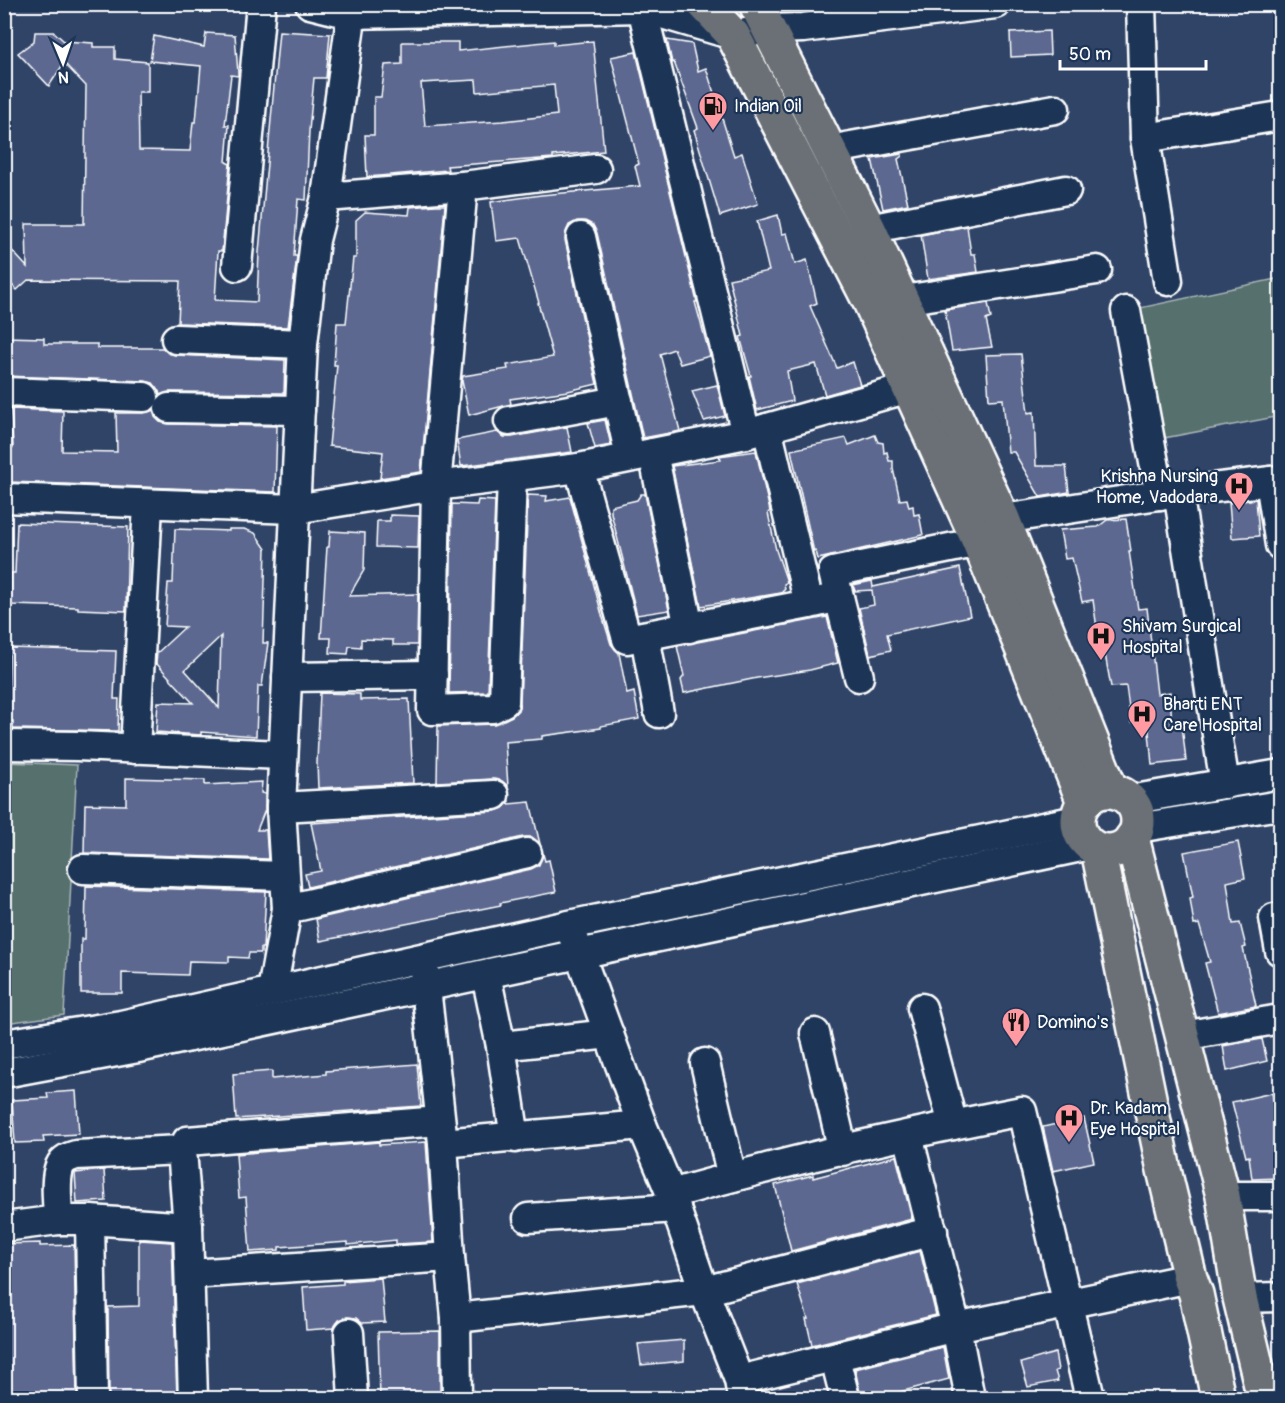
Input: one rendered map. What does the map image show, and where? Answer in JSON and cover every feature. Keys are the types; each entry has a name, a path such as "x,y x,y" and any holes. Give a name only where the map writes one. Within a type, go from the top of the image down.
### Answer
{"highway":[{"path":"704,4 734,35 870,302 1107,822 1164,1170 1190,1278 1196,1293 1218,1398"},
{"path":"763,17 903,300 1003,519 1183,1036 1223,1196 1240,1298 1264,1398"}],"street":[{"path":"237,266 261,4"},
{"path":"310,4 351,9 642,8 734,35 763,17 803,28 887,11 996,4"},
{"path":"1141,4 1145,138 1168,281"},
{"path":"642,8 757,431 809,604"},
{"path":"272,992 287,909 281,807 303,344 315,240 326,197 351,9"},
{"path":"830,150 1055,109"},
{"path":"1145,138 1281,116"},
{"path":"326,197 463,186 596,169"},
{"path":"463,186 436,486 432,710 493,708 504,702 512,477"},
{"path":"869,229 1066,190"},
{"path":"580,237 618,401 642,454 689,628"},
{"path":"903,300 1097,270"},
{"path":"1126,311 1169,494 1225,784"},
{"path":"176,339 303,344"},
{"path":"4,498 148,505 295,508 436,486 579,468 757,431 909,388"},
{"path":"4,392 144,397"},
{"path":"509,421 618,401"},
{"path":"169,408 300,410"},
{"path":"579,468 627,639 839,597"},
{"path":"1003,519 1275,480 1281,545"},
{"path":"135,748 148,505"},
{"path":"859,677 833,572 980,542"},
{"path":"645,636 659,713"},
{"path":"287,677 432,675"},
{"path":"4,745 283,755"},
{"path":"4,1072 138,1048 579,954 1107,822 1225,784 1281,774"},
{"path":"281,807 494,795"},
{"path":"4,1044 121,1025 569,925 1107,822 1281,805"},
{"path":"287,909 527,853"},
{"path":"83,869 284,876"},
{"path":"1281,917 1274,918 1281,951"},
{"path":"569,925 642,1125 673,1201 740,1389 835,1358 956,1327 1190,1278"},
{"path":"423,958 442,1132 456,1318 457,1398"},
{"path":"486,975 501,1046 516,1138"},
{"path":"922,1008 953,1125"},
{"path":"1183,1036 1281,1019"},
{"path":"815,1033 843,1151"},
{"path":"501,1046 609,1034"},
{"path":"705,1063 732,1177"},
{"path":"528,1218 673,1201 732,1177 1022,1111 1090,1398"},
{"path":"193,1398 188,1227 182,1149 187,1141 442,1132 516,1138 642,1125"},
{"path":"908,1136 956,1327 970,1398"},
{"path":"58,1220 58,1176 60,1165 66,1159 76,1155 182,1149"},
{"path":"1223,1196 1281,1196"},
{"path":"4,1227 58,1220 90,1220 188,1227"},
{"path":"90,1220 93,1398"},
{"path":"456,1318 704,1291 933,1231"},
{"path":"190,1274 450,1257"},
{"path":"1240,1298 1281,1297"},
{"path":"349,1333 353,1398"},
{"path":"835,1358 845,1398"}],"green space":[{"path":"1280,278 1280,416 1148,441 1126,311"},
{"path":"4,762 77,765 64,1015 5,1023"}],"building":[{"path":"778,4 835,4 835,7 781,12"},
{"path":"279,31 330,34 326,78 314,78 306,200 298,199 294,256 297,256 288,327 178,323 180,281 28,280 17,290 4,277 4,242 27,267 26,224 84,224 86,86 64,63 49,86 18,53 34,41 35,32 54,32 64,41 93,43 93,47 115,47 115,59 148,62 148,92 138,92 139,150 190,151 193,122 196,122 201,66 150,61 154,36 204,47 206,33 235,35 238,76 231,75 225,125 229,125 226,162 230,164 222,251 218,251 215,300 257,302 259,252"},
{"path":"1049,31 1050,55 1011,57 1010,33"},
{"path":"667,40 692,44 698,71 706,68 734,156 742,153 758,204 720,216 694,130 698,128 674,62 672,63"},
{"path":"554,41 554,45 593,41 604,151 553,156 553,158 447,166 448,170 367,177 365,135 374,135 374,97 381,97 385,65 402,64 402,42 458,42 458,51","holes":["476,80 477,92 554,85 557,115 425,126 421,83"]},
{"path":"636,52 697,302 695,302 710,356 680,364 674,349 660,354 680,431 643,438 597,233 593,225 585,221 577,221 569,225 565,240 597,384 568,391 510,399 511,404 469,415 463,376 508,369 507,365 553,357 520,238 496,241 491,202 640,186 635,166 639,164 611,57"},
{"path":"902,154 898,159 908,204 883,209 872,159"},
{"path":"445,205 421,472 380,478 383,452 329,446 337,365 334,365 337,323 346,323 353,258 356,258 356,220 365,212 409,215 410,207"},
{"path":"778,215 782,234 787,233 795,264 807,260 817,303 810,306 837,368 853,362 860,385 825,395 816,364 787,371 792,401 757,410 729,279 769,271 757,221"},
{"path":"967,226 971,254 975,254 978,272 928,279 921,235"},
{"path":"988,303 991,318 986,320 992,347 952,351 945,310"},
{"path":"4,337 44,338 44,344 97,344 97,348 163,348 175,355 285,360 284,393 169,392 160,395 153,383 145,381 4,376"},
{"path":"1021,354 1028,413 1034,412 1036,466 1066,466 1069,492 1040,497 1014,452 1008,452 1003,399 989,400 986,355"},
{"path":"717,385 725,416 704,421 692,391"},
{"path":"11,409 63,411 62,451 117,452 116,413 143,413 153,410 160,422 169,424 277,426 275,492 10,482 10,448 13,448"},
{"path":"605,420 611,445 595,448 588,423"},
{"path":"567,427 572,452 461,466 457,440 497,432 504,437 512,437"},
{"path":"875,435 878,442 883,443 884,453 887,452 889,461 893,461 900,500 907,499 909,507 913,506 914,515 919,514 923,535 818,559 816,551 814,552 791,450 846,438 849,445"},
{"path":"756,451 770,511 768,513 776,550 787,582 784,584 785,589 781,593 701,606 672,466 721,460 719,456"},
{"path":"641,494 645,494 669,610 637,615 611,506 637,500"},
{"path":"528,495 547,496 546,501 570,497 611,644 619,653 627,694 634,692 639,719 601,726 601,728 542,736 542,739 505,742 508,786 502,781 493,779 437,782 438,726 494,724 512,716 518,710"},
{"path":"1256,499 1259,536 1232,538 1229,503"},
{"path":"478,500 495,501 488,692 449,693 452,504 477,505"},
{"path":"390,515 419,516 418,548 376,547 377,521 390,521"},
{"path":"1126,519 1138,609 1147,608 1157,694 1170,692 1172,726 1182,725 1186,761 1152,765 1148,721 1131,723 1126,686 1111,687 1103,643 1099,643 1093,600 1082,602 1072,558 1065,559 1060,530 1098,527 1107,520"},
{"path":"17,523 128,527 126,611 10,605 11,573 15,573"},
{"path":"175,529 229,531 229,529 244,529 255,533 266,549 263,643 268,643 262,686 258,686 256,736 156,732 158,702 193,703 156,663 157,653 185,627 165,626 168,583 173,583","holes":["221,636 219,708 185,670"]},
{"path":"330,531 365,533 364,570 349,596 418,594 417,645 393,645 393,640 361,639 361,647 349,646 348,654 330,653 331,638 321,638"},
{"path":"960,568 970,616 887,634 891,650 870,655 859,608 874,605 872,590 855,591 853,585 872,581 873,587"},
{"path":"827,617 838,663 684,693 681,680 684,676 677,646"},
{"path":"9,648 116,651 114,699 119,699 118,731 13,729 13,721 4,721 5,695 8,695"},
{"path":"320,693 360,694 360,700 409,699 413,783 318,788"},
{"path":"126,778 205,780 205,785 262,782 261,793 265,794 265,810 257,830 266,830 268,859 84,853 85,804 126,805"},
{"path":"509,802 509,804 530,802 540,844 532,837 523,837 308,887 305,874 321,871 311,823 495,811 503,808"},
{"path":"1238,842 1245,878 1227,882 1233,924 1240,923 1256,1006 1218,1013 1205,963 1210,962 1199,924 1194,925 1190,898 1193,897 1184,852"},
{"path":"543,854 545,861 549,860 556,892 320,941 316,919 531,869 539,865"},
{"path":"86,886 266,892 263,948 261,948 261,953 249,953 248,958 229,957 229,962 189,961 188,975 122,973 122,993 81,993 81,939 85,939"},
{"path":"1262,1039 1267,1061 1227,1071 1223,1046"},
{"path":"417,1064 421,1106 236,1119 233,1074 272,1071 272,1079 326,1074 326,1071"},
{"path":"76,1091 79,1134 43,1136 44,1142 15,1143 12,1100 48,1098 47,1093"},
{"path":"1272,1093 1281,1138 1281,1178 1252,1179 1249,1156 1246,1157 1232,1102"},
{"path":"1084,1118 1094,1162 1053,1171 1043,1127"},
{"path":"379,1142 379,1145 426,1142 433,1242 396,1244 396,1240 348,1245 348,1242 279,1247 279,1250 250,1252 246,1197 239,1198 236,1154"},
{"path":"896,1156 912,1219 791,1251 775,1185 813,1175 813,1178"},
{"path":"104,1170 106,1201 77,1203 75,1173"},
{"path":"139,1240 172,1242 177,1398 109,1398 108,1307 139,1306"},
{"path":"40,1243 40,1246 74,1245 77,1398 4,1398 4,1244"},
{"path":"920,1251 936,1315 812,1345 806,1319 808,1319 797,1284"},
{"path":"381,1278 385,1322 362,1323 356,1318 347,1317 339,1320 334,1328 306,1330 303,1287"},
{"path":"440,1331 440,1397 380,1398 378,1332"},
{"path":"684,1340 684,1361 641,1365 638,1344"},
{"path":"943,1347 949,1379 892,1394 861,1398 855,1369"},
{"path":"1055,1353 1058,1370 1055,1371 1058,1381 1028,1387 1021,1363"}],"place":[{"name":"Indian Oil","path":"713,132"},
{"name":"Krishna Nursing Home, Vadodara","path":"1239,512"},
{"name":"Shivam Surgical Hospital","path":"1101,662"},
{"name":"Bharti ENT Care Hospital","path":"1142,740"},
{"name":"Domino's","path":"1016,1048"},
{"name":"Dr. Kadam Eye Hospital","path":"1069,1144"}]}
